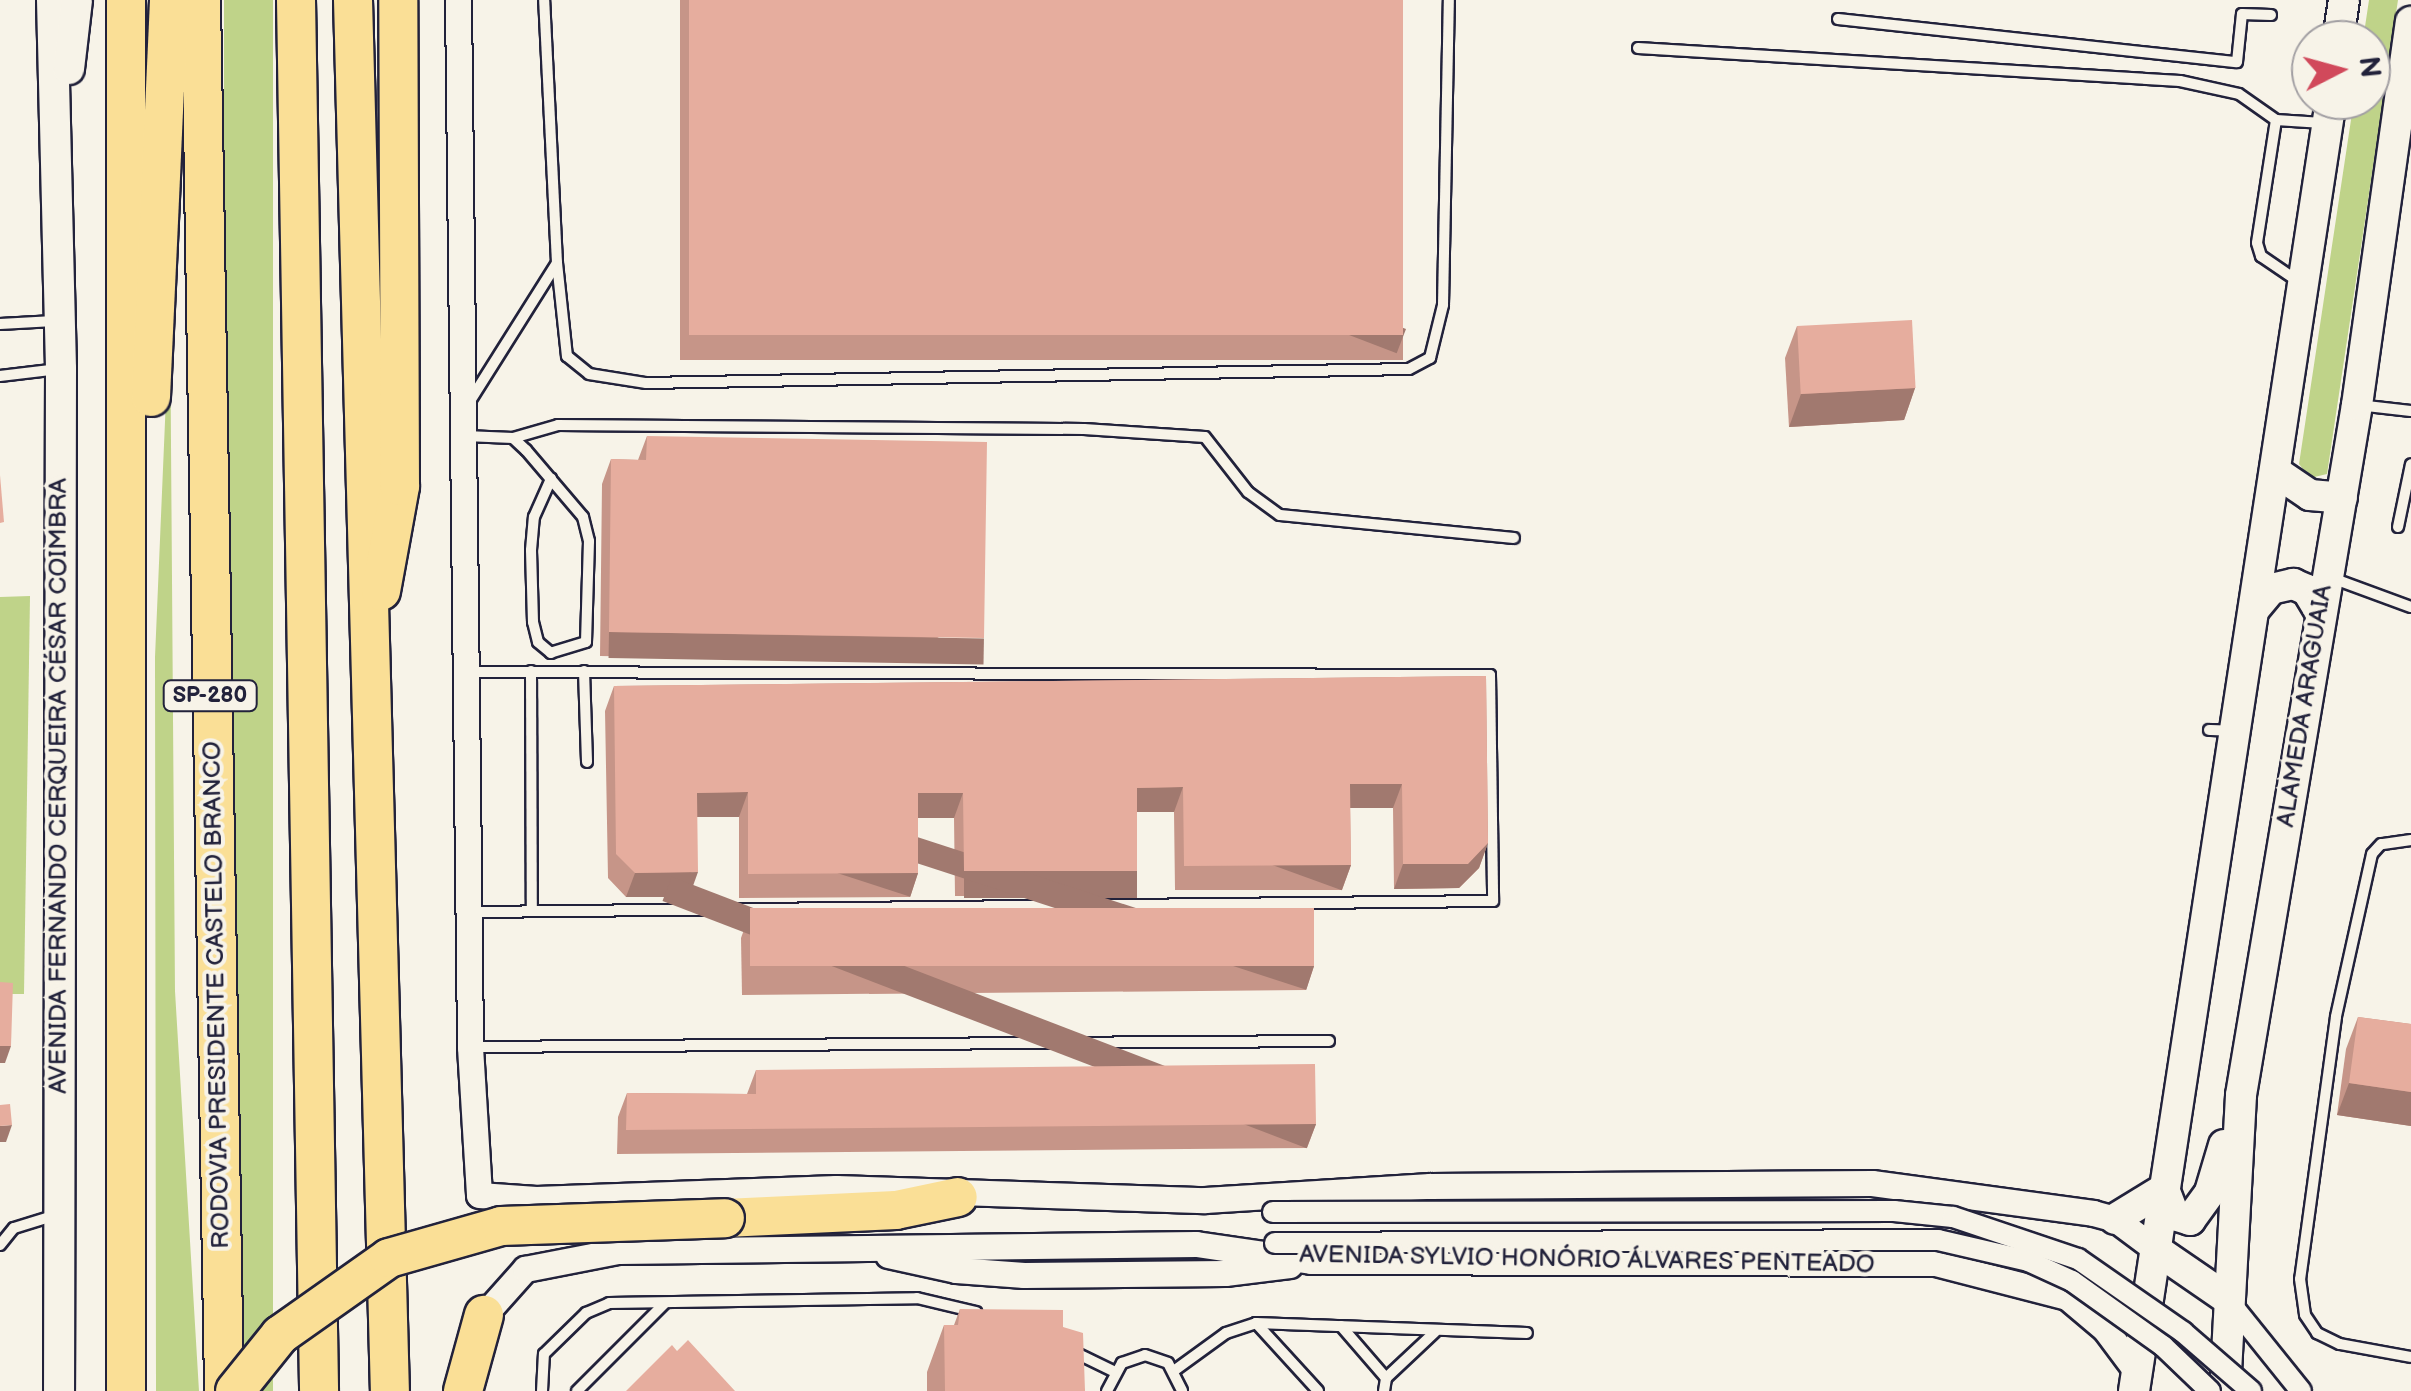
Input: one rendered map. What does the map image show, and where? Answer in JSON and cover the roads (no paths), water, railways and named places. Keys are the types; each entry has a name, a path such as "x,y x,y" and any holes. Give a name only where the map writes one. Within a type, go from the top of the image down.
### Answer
{"highway":[{"path":"126,0 126,1391"},
{"path":"124,1212 143,1016 151,357 169,0"},
{"name":"RODOVIA PRESIDENTE CASTELO BRANCO","path":"200,0 224,1391"},
{"path":"296,0 319,1391"},
{"path":"353,0 390,1391"},
{"path":"372,622 399,519 398,0"},
{"path":"235,1391 280,1336 390,1258 501,1226 896,1210 958,1197"},
{"path":"463,1391 484,1315"}],"main road":[{"path":"52,0 55,181"},
{"path":"55,181 77,0"},
{"name":"ALAMEDA ARAGUAIA","path":"2226,1391 2225,1297 2241,1094 2319,610 2401,171 2411,22"},
{"path":"2133,1384 2158,1251 2223,731 2256,607 2301,284 2329,120"},
{"name":"AVENIDA FERNANDO CERQUEIRA CÉSAR COIMBRA","path":"55,181 60,321 59,1391"},
{"path":"2276,472 2310,495 2342,498"},
{"path":"2256,607 2270,589 2294,584 2308,590 2319,610"},
{"path":"2164,1189 2179,1220 2196,1215 2210,1192 2241,1094"},
{"path":"2115,1219 2164,1189"},
{"path":"2158,1251 2225,1297"},
{"path":"484,1315 484,1391"}],"street":[{"path":"458,0 472,912 470,1047 474,1185 487,1198 836,1188 958,1197 1205,1200 1430,1186 1918,1187 2115,1219 2158,1251"},
{"path":"1912,1263 1918,1187"},
{"path":"1205,1200 1273,1212 1894,1211 1953,1217 2078,1258 2183,1332 2251,1391"},
{"path":"1196,1244 1938,1240 2028,1261 2072,1281 2163,1346 2210,1391"},
{"name":"AVENIDA SYLVIO HONÓRIO ÁLVARES PENTEADO","path":"484,1315 510,1281 556,1258 849,1246 1196,1244 1312,1261 1912,1263 1969,1268 2067,1297 2105,1328 2133,1384"},
{"path":"849,1246 956,1270 1024,1275 1242,1272 1312,1261"},
{"path":"2225,1297 2301,1391"}],"lane":[{"path":"544,0 557,264 567,356 589,374 646,383 1409,370 1430,358 1444,306 1449,0"},
{"path":"1838,19 2237,62 2242,14 2271,15"},
{"path":"1638,48 2180,81 2240,94 2276,120 2291,118"},
{"path":"2276,120 2257,242 2262,256 2301,284"},
{"path":"463,410 557,264"},
{"path":"0,324 60,321"},
{"path":"0,376 60,369"},
{"path":"2357,405 2411,411"},
{"path":"464,436 513,438 558,425 1084,429 1205,437 1248,492 1280,515 1514,538"},
{"path":"513,438 551,479 584,517 589,558 586,642 551,653 538,642 530,550 534,517 551,479"},
{"path":"2398,527 2411,464"},
{"path":"2326,576 2411,607"},
{"path":"584,671 587,762"},
{"path":"466,672 1490,675 1494,901 472,912"},
{"path":"531,672 532,911"},
{"path":"2411,840 2381,844 2372,854 2336,1017 2300,1279 2304,1315 2317,1333 2340,1344 2411,1356"},
{"path":"470,1047 1329,1040"},
{"path":"0,1246 14,1228 58,1214"},
{"path":"542,1391 544,1354 586,1314 608,1303 917,1298 992,1316"},
{"path":"576,1391 665,1302"},
{"path":"1256,1322 1318,1391"},
{"path":"1175,1370 1226,1333 1256,1322 1527,1333"},
{"path":"1341,1326 1386,1378"},
{"path":"1384,1391 1386,1378 1434,1332"},
{"path":"1062,1346 1113,1372"},
{"path":"1107,1391 1113,1372 1145,1355 1175,1370 1183,1390"}]}
